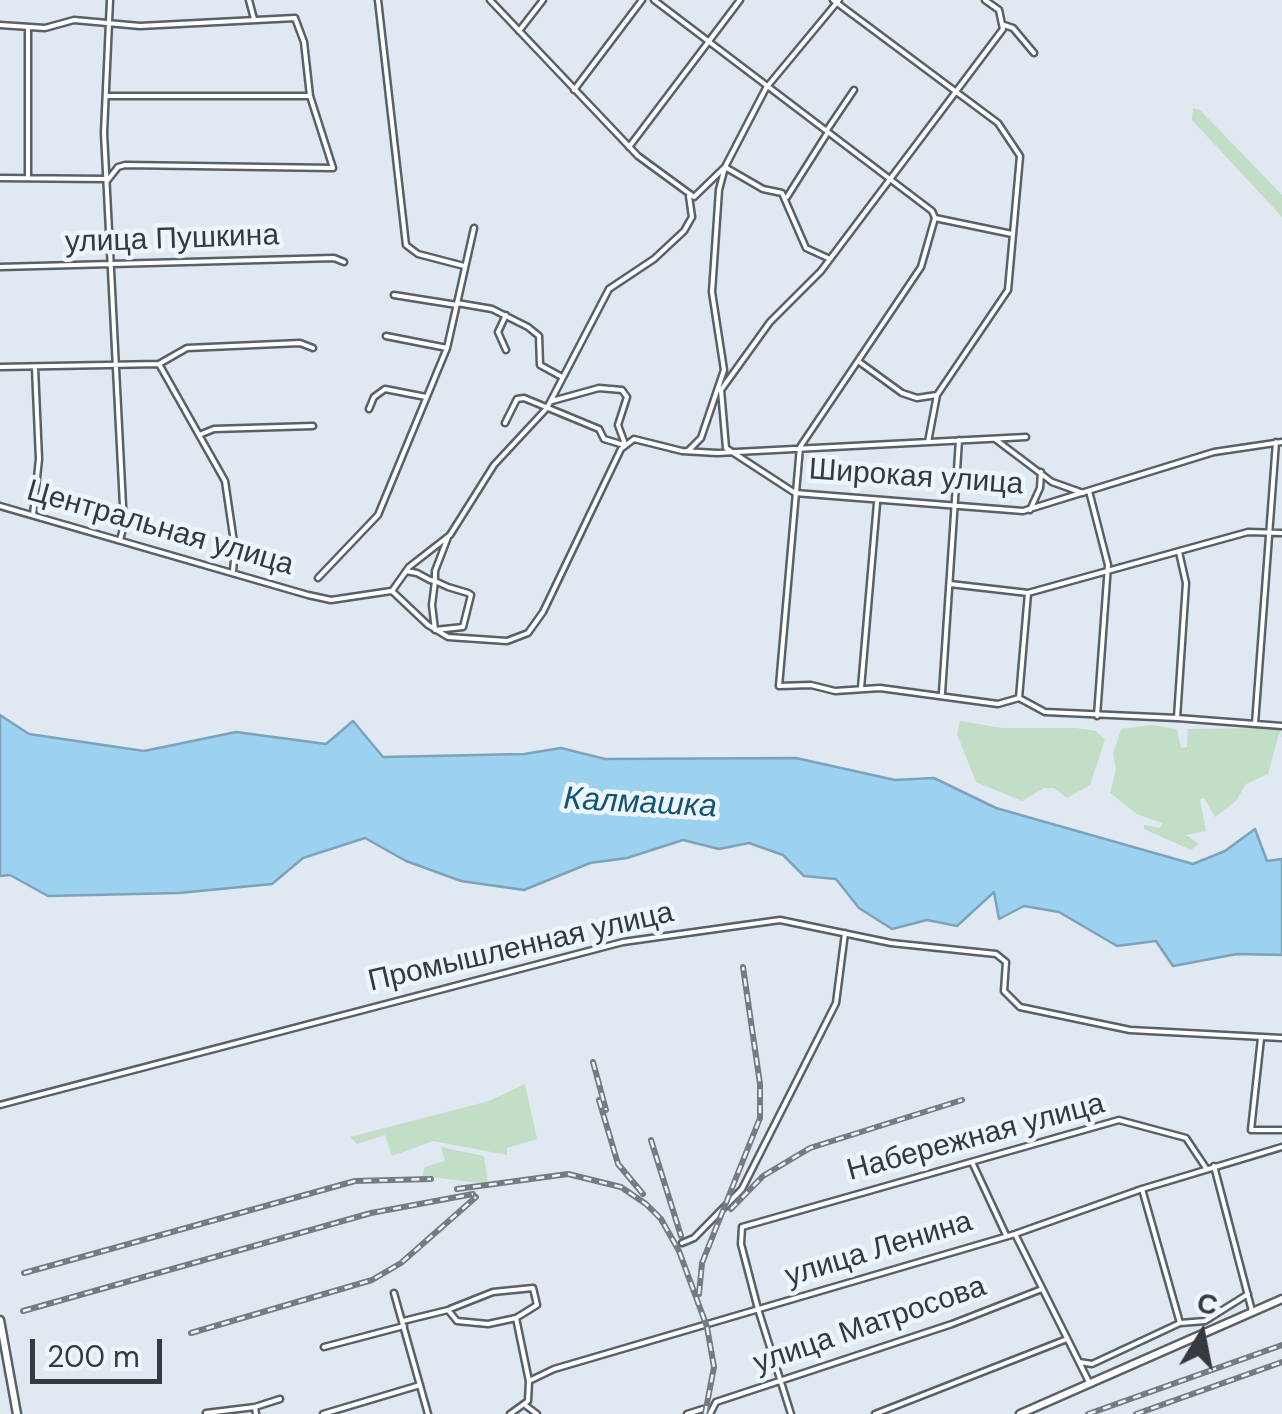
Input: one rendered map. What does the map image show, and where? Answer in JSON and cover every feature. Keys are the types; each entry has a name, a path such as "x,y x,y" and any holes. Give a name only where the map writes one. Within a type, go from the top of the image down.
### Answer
{"main road":[{"path":"1020,1414 1282,1299"},
{"path":"0,1320 7,1385 17,1414"}],"street":[{"path":"110,0 106,180 124,526 120,540"},
{"path":"250,0 254,20"},
{"path":"378,0 405,237 411,251 464,266"},
{"path":"490,0 629,146 689,196 697,196 725,167"},
{"path":"520,31 543,0"},
{"path":"574,90 642,0"},
{"path":"654,0 932,211 935,218 921,267 800,447 779,686 811,685 834,692 861,688 942,693 998,704 1019,698 1040,711 1282,726"},
{"path":"629,146 740,0"},
{"path":"985,0 999,10 1004,27 1034,53"},
{"path":"728,452 722,435 724,358 712,292 719,190 725,167 766,88 836,1 998,123 1020,156 1008,290 937,395 928,442"},
{"path":"0,26 28,29 74,20 140,26 295,18 304,42 310,96 333,168 125,165 106,180 0,178"},
{"path":"688,452 702,438 721,390 770,322 821,271 1004,27"},
{"path":"28,29 28,178"},
{"path":"787,197 854,90"},
{"path":"106,96 310,96"},
{"path":"725,167 787,197 806,248 830,258"},
{"path":"435,630 435,581 448,537 494,466 548,408 609,289 654,259 690,223 689,196"},
{"path":"935,218 952,226 1012,234"},
{"path":"318,578 378,515 447,348 474,228"},
{"name":"улица Пушкина","path":"0,267 334,258 344,262"},
{"path":"394,295 506,315 538,336 540,364 562,377"},
{"path":"506,315 498,332 506,350"},
{"path":"386,336 447,348"},
{"path":"0,367 159,364 187,348 300,343 313,348"},
{"path":"858,361 902,393 916,398 937,395"},
{"path":"159,364 225,481 235,549 233,571"},
{"path":"32,516 39,459 35,368"},
{"path":"369,409 374,397 385,388 426,397"},
{"path":"448,537 406,571 392,591 448,637 494,642 528,633 544,612 623,446 618,425 627,396 617,390 599,388 551,400"},
{"path":"505,423 520,398 575,423 600,429 610,443 623,446 642,439 688,452 1026,437"},
{"path":"199,435 214,429 313,426"},
{"path":"995,439 1052,482 1086,492 1107,572 1096,716"},
{"path":"942,693 959,440"},
{"path":"1255,724 1279,442"},
{"name":"Широкая улица","path":"728,452 795,493 1030,510 1214,452 1279,442"},
{"path":"1030,510 1040,488 1041,472"},
{"path":"861,688 877,501"},
{"name":"Центральная улица","path":"0,506 308,596 331,600 392,591"},
{"path":"950,584 1028,593 1248,532 1282,533"},
{"path":"1177,718 1186,583 1179,552"},
{"path":"406,571 471,594 463,628 435,630"},
{"path":"1019,698 1028,593"},
{"name":"Промышленная улица","path":"0,1105 622,942 780,920 891,944 996,954 1006,962 1004,991 1020,1007 1130,1030 1261,1038"},
{"path":"682,1243 694,1238 742,1189 836,1003 846,932"},
{"path":"1282,1038 1261,1038 1250,1130 1282,1130"},
{"name":"Набережная улица","path":"758,1310 741,1244 742,1227 1119,1120 1186,1138 1206,1168"},
{"name":"улица Ленина","path":"529,1381 554,1369 1016,1234 1206,1168 1282,1147"},
{"path":"972,1162 1006,1235"},
{"path":"1214,1166 1252,1311"},
{"path":"1142,1189 1180,1323"},
{"path":"1016,1234 1089,1383"},
{"path":"324,1347 448,1310 493,1292 533,1288 537,1305 516,1318 488,1324 457,1322 448,1310"},
{"name":"улица Матросова","path":"710,1414 712,1405 780,1379 917,1336 1042,1288"},
{"path":"394,1293 428,1412 416,1414"},
{"path":"1079,1362 1092,1364 1180,1323 1205,1321 1248,1294"},
{"path":"758,1310 791,1414"},
{"path":"510,1414 525,1405 529,1381 516,1318"},
{"path":"876,1414 1067,1340"},
{"path":"323,1414 420,1385"},
{"path":"206,1413 256,1410 280,1399"},
{"path":"525,1405 536,1414"},
{"path":"688,1414 703,1409"}],"green space":[{"path":"1193,108 1200,110 1282,195 1282,217 1192,120"},
{"path":"960,721 1003,728 1076,728 1096,731 1105,740 1090,785 1067,798 1054,788 1044,788 1022,801 976,782 957,734"},
{"path":"1151,725 1177,729 1181,748 1187,747 1188,729 1269,728 1279,730 1282,737 1279,734 1268,774 1246,784 1236,801 1215,817 1204,798 1200,799 1206,831 1186,835 1199,844 1191,850 1144,829 1144,825 1160,828 1162,823 1137,814 1110,793 1116,770 1113,754 1121,729"},
{"path":"525,1084 537,1139 507,1148 507,1155 433,1141 392,1156 385,1135 357,1144 350,1137 489,1101"},
{"path":"441,1147 484,1156 488,1184 422,1176 425,1167 445,1161"}],"water":[{"name":"Калмашка","path":"0,715 29,734 144,751 236,732 326,744 353,721 383,757 524,754 561,748 605,759 796,758 895,780 934,778 996,808 1193,864 1225,851 1255,829 1267,861 1282,859 1282,955 1237,954 1173,966 1156,941 1117,946 1059,912 1024,906 999,919 994,892 957,926 927,920 892,929 859,908 836,879 804,876 783,855 749,843 719,849 683,840 627,858 590,863 524,890 461,881 406,861 365,838 303,858 272,884 179,893 48,896 10,875 0,876"}],"railway":[{"path":"699,1294 702,1263 760,1118 760,1084 743,967"},
{"path":"593,1062 606,1110"},
{"path":"599,1100 618,1164 643,1194"},
{"path":"731,1209 763,1176 810,1148 962,1100"},
{"path":"651,1140 681,1236"},
{"path":"457,1189 568,1174 621,1187 646,1204 661,1219 679,1251 707,1327 714,1367 705,1414"},
{"path":"24,1273 355,1181 431,1179"},
{"path":"23,1311 371,1213 473,1194"},
{"path":"191,1333 372,1280 401,1263 476,1197"},
{"path":"1088,1414 1282,1345"},
{"path":"1136,1414 1282,1362"}]}
